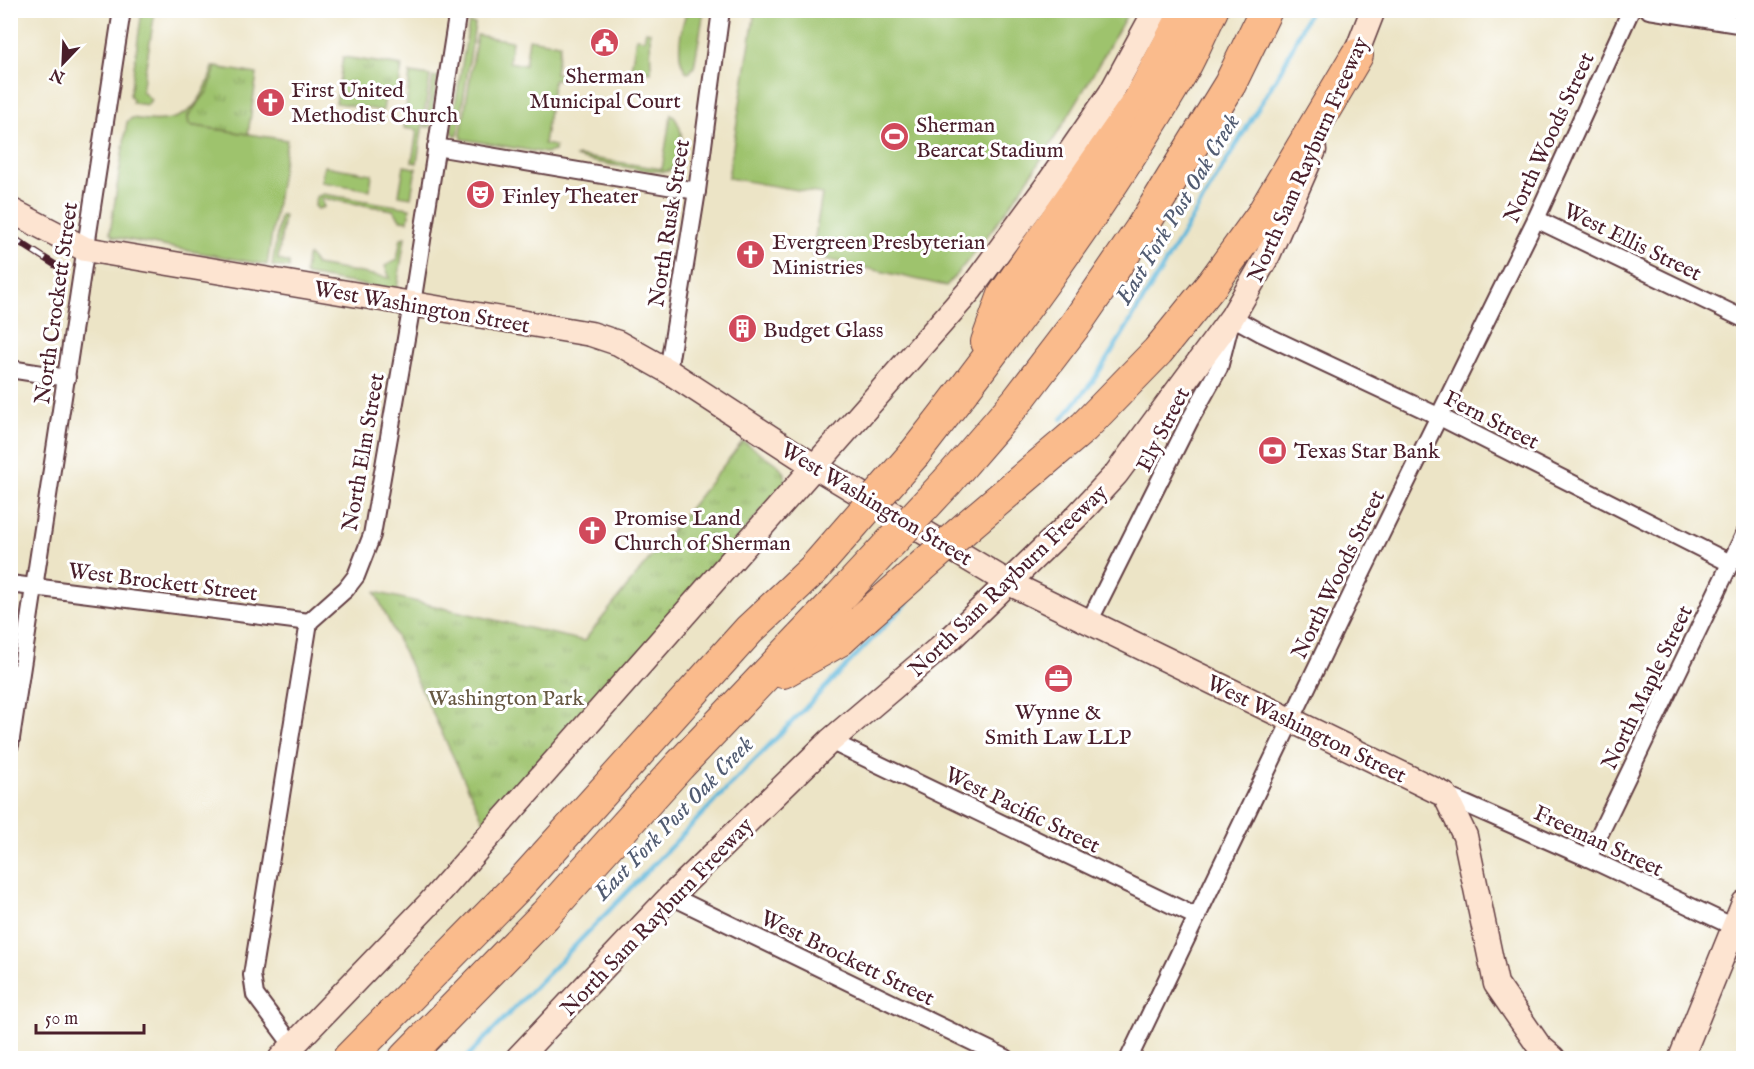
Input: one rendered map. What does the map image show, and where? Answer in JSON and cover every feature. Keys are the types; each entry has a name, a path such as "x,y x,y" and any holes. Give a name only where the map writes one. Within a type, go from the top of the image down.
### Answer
{"highway":[{"path":"973,379 1004,295 1139,101 1187,10"},
{"path":"349,1059 520,885 749,630 814,569 915,453 973,379 1073,243 1185,66 1212,10"},
{"path":"405,1059 545,915 679,766 948,481 1018,400 1076,324 1141,229 1230,84 1266,10"},
{"path":"756,687 840,640 1084,427 1158,351 1213,283 1262,214 1357,55"},
{"path":"337,1059 401,1006"}],"main road":[{"path":"287,1052 430,903 971,289 1112,93 1156,10"},
{"name":"North Sam Rayburn Freeway","path":"518,1059 671,896 830,741 950,639 1076,517 1116,474 1232,317 1268,255 1357,55 1373,10"},
{"name":"West Washington Street","path":"10,210 86,249 591,334 618,343 668,371 814,466 1008,582 1445,795"},
{"path":"1445,795 1465,836 1496,984 1539,1046 1553,1059"},
{"path":"1681,1059 1743,903"}],"street":[{"name":"North Crockett Street","path":"10,745 122,10"},
{"name":"North Elm Street","path":"309,622 346,590 356,576 372,535 412,304 458,10"},
{"name":"North Rusk Street","path":"668,371 697,191 721,10"},
{"name":"North Woods Street","path":"1129,1059 1438,417 1536,219 1631,10"},
{"path":"1649,10 1743,25"},
{"path":"436,147 697,191"},
{"name":"West Ellis Street","path":"1536,219 1743,319"},
{"name":"Fern Street","path":"1232,317 1730,563"},
{"name":"Ely Street","path":"1089,622 1190,420 1219,368 1232,317"},
{"path":"10,369 67,378"},
{"name":"North Maple Street","path":"1588,858 1743,535"},
{"name":"West Brockett Street","path":"10,585 309,622"},
{"path":"287,1052 255,995 252,975 309,622"},
{"name":"West Pacific Street","path":"830,741 1197,917"},
{"name":"Freeman Street","path":"1445,795 1588,858 1734,927"},
{"name":"West Brockett Street","path":"671,896 1006,1059"}],"green space":[{"name":"Sherman Bearcat Stadium","path":"755,10 1129,11 1089,82 1022,188 998,222 946,286 812,256 822,194 728,178"},
{"path":"142,11 155,11 142,91 151,100 147,105 132,103 130,95"},
{"path":"687,11 704,11 694,67 690,72 687,72 683,66 680,51 681,33"},
{"path":"469,23 475,24 456,136 452,132 452,124"},
{"path":"646,31 650,32 651,72 631,69 636,38 644,39"},
{"path":"477,35 512,41 509,62 525,65 529,39 560,44 555,73 565,75 567,78 566,80 554,79 544,144 555,146 554,151 545,153 462,139"},
{"path":"343,57 402,66 397,99 385,97 383,111 336,103"},
{"path":"213,67 216,67 208,91 188,116 189,125 287,140 267,265 114,237 110,233 127,122 132,118 163,120 185,113 201,96"},
{"path":"216,67 257,74 248,134 189,125 188,116 208,91"},
{"path":"410,73 430,76 417,163 412,162 417,130 404,128"},
{"path":"433,77 438,77 430,127 425,127"},
{"path":"671,114 679,125 682,142 677,161 668,171 638,169 576,157 662,169"},
{"path":"324,166 372,174 370,190 321,182"},
{"path":"404,166 416,168 411,197 399,195"},
{"path":"323,194 410,208 408,221 401,220 393,210 321,198 324,207 318,209 315,206 316,197"},
{"path":"280,215 284,216 278,260 289,263 289,268 272,266"},
{"path":"405,237 397,288 392,290 305,273 309,255 316,265 390,278 385,266 397,260 401,238"},
{"name":"Washington Park","path":"743,441 778,465 785,473 785,483 488,830 375,592 584,641"}],"waterway":[{"name":"East Fork Post Oak Creek","path":"1062,419 1093,381 1122,335 1284,65 1310,10"},
{"name":"East Fork Post Oak Creek","path":"466,1058 907,603"}],"railway":[{"path":"10,236 60,268"}],"place":[{"name":"Sherman Municipal Court","path":"605,43"},
{"name":"First United Methodist Church","path":"270,102"},
{"name":"Sherman Bearcat Stadium","path":"895,137"},
{"name":"Finley Theater","path":"481,195"},
{"name":"Evergreen Presbyterian Ministries","path":"751,254"},
{"name":"Budget Glass","path":"742,329"},
{"name":"Texas Star Bank","path":"1273,450"},
{"name":"Promise Land Church of Sherman","path":"593,530"},
{"name":"Wynne & Smith Law LLP","path":"1058,679"}]}
